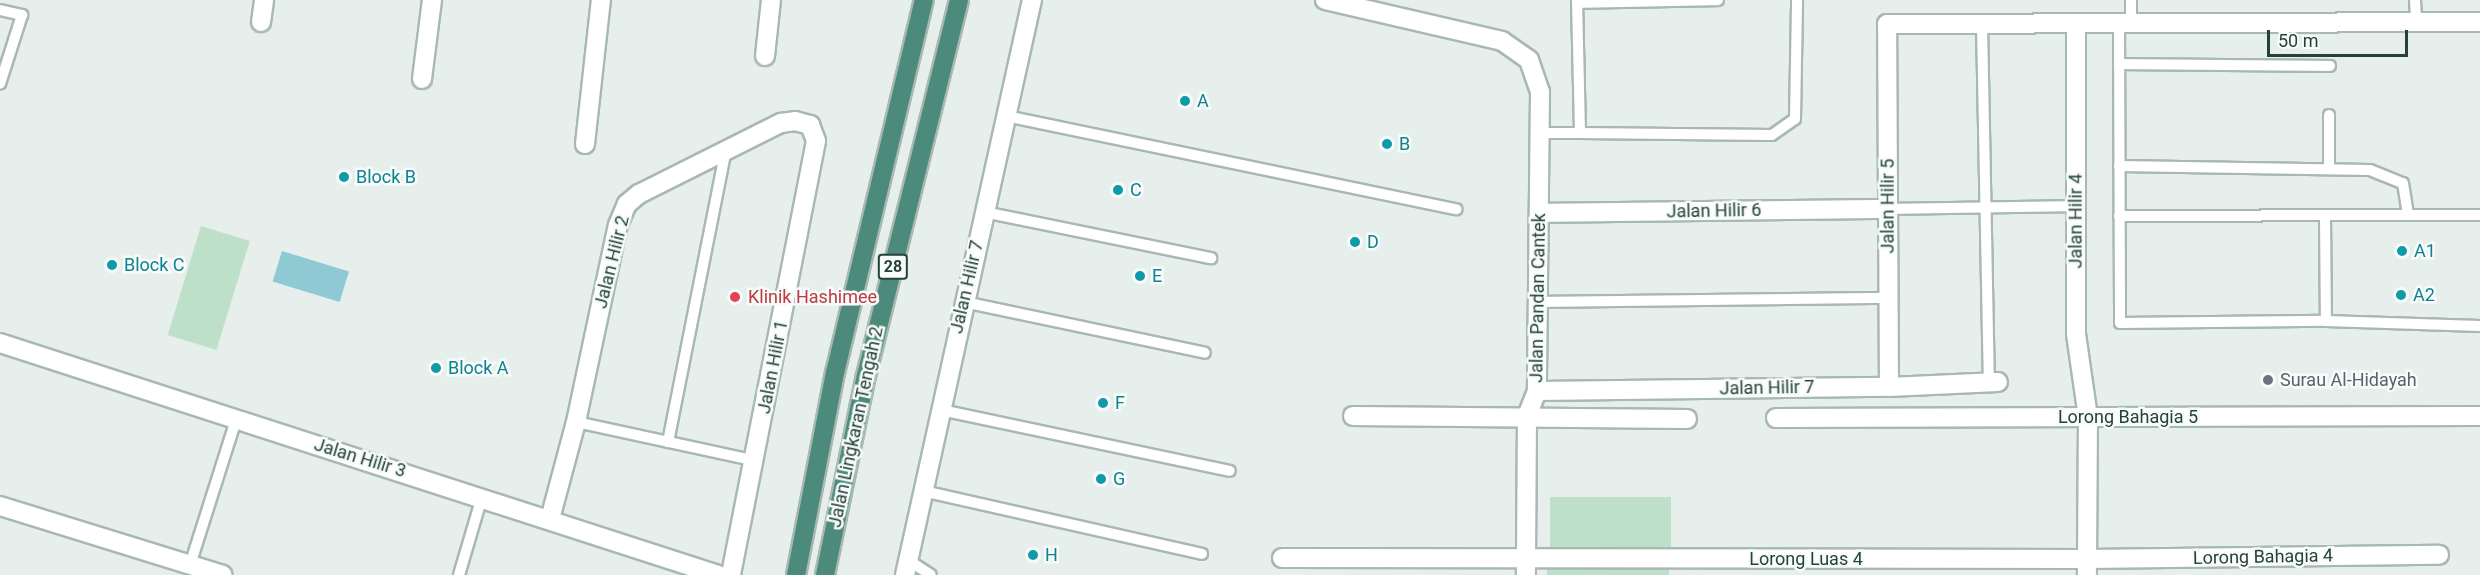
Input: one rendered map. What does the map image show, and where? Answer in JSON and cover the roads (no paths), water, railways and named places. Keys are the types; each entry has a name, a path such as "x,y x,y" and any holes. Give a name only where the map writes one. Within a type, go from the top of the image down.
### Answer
{"highway":[{"name":"Jalan Lingkaran Tengah 2","path":"796,575 835,373 924,0"},
{"name":"Jalan Lingkaran Tengah 2","path":"825,575 866,376 959,0"}],"street":[{"path":"261,22 264,0"},
{"path":"422,80 432,0"},
{"path":"585,144 601,0"},
{"path":"765,56 771,0"},
{"name":"Jalan Hilir 7","path":"907,567 963,302 1032,0"},
{"name":"Jalan Pandan Cantek","path":"1325,0 1502,41 1529,60 1540,92 1540,213 1537,391 1527,416 1526,567"},
{"path":"1982,24 2480,22"},
{"name":"Jalan Hilir 5","path":"1889,387 1887,24 1982,24"},
{"name":"Jalan Hilir 4","path":"2076,24 2076,334 2088,417 2087,567"},
{"name":"Jalan Hilir 2","path":"550,519 576,422 618,225 627,204 781,123 795,121 810,125"},
{"name":"Jalan Hilir 1","path":"731,575 756,461 816,141 810,125"},
{"name":"Jalan Hilir 6","path":"1540,213 1888,209"},
{"name":"Jalan Hilir 3","path":"0,343 718,575"},
{"name":"Jalan Hilir 7","path":"1537,391 1889,387 1993,382"},
{"path":"1353,416 1687,419"},
{"name":"Lorong Bahagia 5","path":"1776,418 2480,416"},
{"path":"0,506 197,569 223,575"},
{"name":"Lorong Bahagia 4","path":"2087,567 2439,555"},
{"name":"Lorong Luas 4","path":"1282,558 1526,567 2087,567"}],"lane":[{"path":"1580,134 1577,1 1718,0"},
{"path":"1540,133 1772,135 1795,119 1797,0"},
{"path":"2131,0 2119,64 2120,323 2326,321 2480,326"},
{"path":"2415,0 2416,22"},
{"path":"0,10 22,15 0,84"},
{"path":"1982,24 1985,208 1993,382"},
{"path":"2119,64 2330,66"},
{"path":"2329,115 2329,169"},
{"path":"1006,116 1457,209"},
{"path":"668,442 726,150"},
{"path":"2119,166 2370,170 2403,183 2408,215"},
{"path":"1888,209 2076,206"},
{"path":"984,212 1211,258"},
{"path":"2325,215 2326,321"},
{"path":"2119,216 2480,215"},
{"path":"1539,302 1889,298"},
{"path":"963,302 1205,353"},
{"path":"941,410 1230,471"},
{"path":"197,569 236,420"},
{"path":"576,422 756,461"},
{"path":"923,491 1202,554"},
{"path":"459,575 482,497"},
{"path":"907,567 931,575"}],"water":[{"path":"282,251 349,271 340,302 273,282"}],"place":[{"name":"A","path":"1185,101"},
{"name":"B","path":"1387,144"},
{"name":"Block B","path":"344,177"},
{"name":"C","path":"1118,190"},
{"name":"D","path":"1355,242"},
{"name":"A1","path":"2402,251"},
{"name":"Block C","path":"112,265"},
{"name":"E","path":"1140,276"},
{"name":"A2","path":"2401,295"},
{"name":"Klinik Hashimee","path":"735,297"},
{"name":"Block A","path":"436,368"},
{"name":"Surau Al-Hidayah","path":"2268,380"},
{"name":"F","path":"1103,403"},
{"name":"G","path":"1101,479"},
{"name":"H","path":"1033,555"}]}
